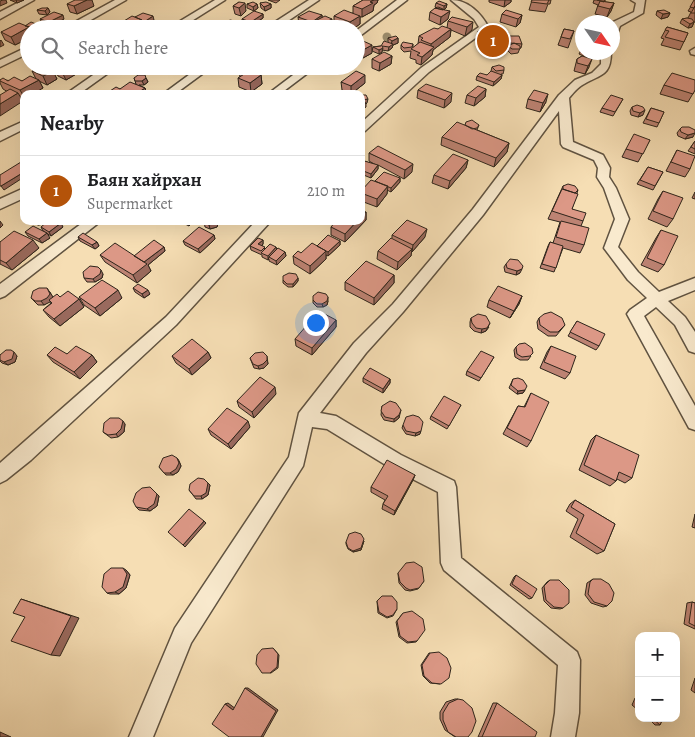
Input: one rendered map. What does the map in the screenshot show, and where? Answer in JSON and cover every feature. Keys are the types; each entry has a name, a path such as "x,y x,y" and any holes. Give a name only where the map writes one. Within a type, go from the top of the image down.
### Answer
{"street":[{"path":"0,16 30,0"},
{"path":"84,20 122,0"},
{"path":"187,20 221,0"},
{"path":"283,20 315,0"},
{"path":"365,29 403,0"},
{"path":"365,125 425,70 484,28 478,17 455,0"},
{"path":"620,22 638,13 641,1 634,0"},
{"path":"0,64 20,54"},
{"path":"141,737 183,636 297,460 305,418 360,348 398,308 478,212 563,97 579,82 596,75 606,65 606,60"},
{"path":"77,90 100,75"},
{"path":"174,90 195,75"},
{"path":"279,90 299,75"},
{"path":"563,97 567,144 599,158 604,168 603,177 610,188 622,219 611,248 633,276 680,321 695,346"},
{"path":"0,137 20,126"},
{"path":"0,205 20,194"},
{"path":"0,292 89,225"},
{"path":"0,474 25,454 171,321 260,225"},
{"path":"695,284 657,299 635,314 695,422"},
{"path":"305,418 330,422 395,461 447,487 451,563 569,660 567,713 563,737"}],"building":[{"path":"75,0 87,0 74,6 67,4"},
{"path":"363,0 373,0 370,2 373,3 362,9 353,6"},
{"path":"532,0 549,0 547,4 531,2"},
{"path":"694,0 694,8 690,7"},
{"path":"439,1 447,4 444,6 436,3"},
{"path":"600,1 614,3 610,9 598,6"},
{"path":"239,2 245,3 239,8 233,6"},
{"path":"253,2 257,4 253,7 247,4"},
{"path":"266,2 271,4 264,7 260,3"},
{"path":"48,8 45,11 37,10"},
{"path":"435,8 450,11 441,17 430,12"},
{"path":"344,10 360,16 353,20 345,20 334,16"},
{"path":"506,10 522,15 518,19 502,14"},
{"path":"664,10 670,13 663,14 657,11"},
{"path":"254,11 263,14 254,20 242,19"},
{"path":"309,11 322,15 315,20 298,17"},
{"path":"54,12 63,15 53,20 40,19"},
{"path":"143,13 153,16 147,20 135,17"},
{"path":"132,16 142,20 126,20"},
{"path":"325,16 332,19 330,20 317,20"},
{"path":"452,17 473,22 467,27 448,21"},
{"path":"682,19 692,19 694,22 690,24"},
{"path":"20,23 20,32 11,37 1,32"},
{"path":"442,26 451,29 431,44 421,40 423,38 419,36"},
{"path":"667,27 688,33 684,42 665,37 669,31 665,30"},
{"path":"564,29 574,31 570,39 561,37"},
{"path":"478,31 508,32 509,42 502,39 478,39"},
{"path":"396,36 398,38 392,41 388,38"},
{"path":"508,36 519,36 522,44 510,43"},
{"path":"384,41 393,44 389,47 382,46 383,48 379,50 373,47 381,46"},
{"path":"365,42 372,45 365,49"},
{"path":"403,42 413,44 412,47 404,48 401,45"},
{"path":"420,42 434,47 422,57 417,55 420,53 411,49"},
{"path":"514,43 520,46 520,49 512,49 508,46"},
{"path":"384,52 392,56 380,63 372,59"},
{"path":"577,60 591,60 588,66 577,63"},
{"path":"499,65 504,67 504,70 496,71 492,67"},
{"path":"491,71 502,75 494,82 477,76 480,73 487,75"},
{"path":"672,73 695,80 693,94 664,85"},
{"path":"138,75 145,75 146,78 142,81 135,81 134,78"},
{"path":"243,75 261,75 250,83 238,78"},
{"path":"351,75 365,75 351,86 341,82"},
{"path":"30,76 39,80 20,90 0,81 3,78 8,81 14,77 22,81"},
{"path":"130,82 145,88 142,90 112,90 116,87 120,89"},
{"path":"426,84 452,93 445,100 418,90"},
{"path":"478,86 486,89 476,98 467,95"},
{"path":"10,89 18,93 0,104 0,95"},
{"path":"534,90 548,94 543,103 528,99"},
{"path":"611,95 623,99 615,112 602,108"},
{"path":"637,105 645,110 640,113 633,111 632,107"},
{"path":"651,108 664,112 659,123 646,119"},
{"path":"472,120 479,125 477,128 472,129 465,125 466,122"},
{"path":"457,122 509,143 496,158 442,137"},
{"path":"682,127 689,127 695,130 695,133 688,135 681,132 680,129"},
{"path":"634,134 650,140 643,154 626,149"},
{"path":"695,141 695,149 691,147"},
{"path":"378,146 413,164 405,170 369,153"},
{"path":"677,150 695,156 690,169 671,162"},
{"path":"453,154 468,160 450,181 434,175"},
{"path":"365,161 378,165 371,174 365,172"},
{"path":"20,163 20,174 1,186 0,175"},
{"path":"648,167 663,172 655,186 640,180"},
{"path":"384,172 400,178 391,188 375,181"},
{"path":"371,180 388,186 377,199 365,194 365,187"},
{"path":"568,184 575,186 578,190 575,193 563,189 563,186"},
{"path":"562,189 578,194 572,209 586,213 583,221 552,211"},
{"path":"663,191 683,198 673,219 653,211"},
{"path":"407,220 427,229 413,245 392,235"},
{"path":"561,221 589,228 584,245 556,237"},
{"path":"43,225 58,225 49,232 41,227"},
{"path":"333,225 353,225 345,234 331,227"},
{"path":"33,226 47,233 39,239 25,232"},
{"path":"199,227 214,235 198,249 183,241"},
{"path":"661,230 678,236 664,265 647,258"},
{"path":"14,231 33,240 6,263 0,260 0,242"},
{"path":"83,233 97,242 92,245 78,237"},
{"path":"328,235 340,241 328,252 317,246"},
{"path":"258,238 263,240 258,244 265,247 261,251 250,246"},
{"path":"391,238 412,249 398,262 378,251"},
{"path":"154,240 164,247 144,262 134,256"},
{"path":"550,242 563,246 556,268 542,264"},
{"path":"115,243 147,264 133,275 100,255"},
{"path":"312,243 326,251 310,266 293,256 298,251 301,253"},
{"path":"270,244 276,247 268,256 261,253"},
{"path":"278,248 285,252 276,261 269,257"},
{"path":"510,259 518,260 523,266 522,269 517,271 507,268 506,264"},
{"path":"366,261 394,275 374,298 345,282"},
{"path":"90,266 98,267 101,270 100,274 93,279 84,278 83,272"},
{"path":"289,273 296,274 298,278 293,284 287,284 283,280 283,276"},
{"path":"102,280 118,290 95,308 79,297"},
{"path":"138,284 148,290 142,294 133,288"},
{"path":"498,286 522,296 514,311 489,300"},
{"path":"39,288 47,288 50,294 41,301 35,301 31,298 33,291"},
{"path":"68,291 79,299 54,319 43,310 52,303 49,300 57,294 60,297"},
{"path":"318,292 326,294 328,297 327,301 317,304 313,300 313,296"},
{"path":"319,311 336,320 312,348 295,339"},
{"path":"551,312 562,318 565,325 558,332 550,332 540,325 539,318"},
{"path":"478,314 486,316 490,323 487,328 476,328 472,323 471,318"},
{"path":"577,321 605,334 599,346 570,332"},
{"path":"192,339 208,352 189,369 172,356"},
{"path":"525,343 532,348 533,353 530,356 522,357 517,354 516,347 519,344"},
{"path":"76,346 92,355 74,372 47,355 55,347 67,354"},
{"path":"551,346 576,356 570,373 544,362"},
{"path":"6,350 14,352 12,359 4,362 0,360 0,355"},
{"path":"481,351 494,357 481,378 467,371"},
{"path":"263,352 267,356 267,360 258,366 253,364 250,358 255,353"},
{"path":"370,368 390,379 383,389 363,378"},
{"path":"260,377 275,387 252,412 237,401"},
{"path":"513,379 523,380 527,386 525,390 518,391 511,385"},
{"path":"531,393 549,402 531,441 507,428 518,406 525,407"},
{"path":"444,396 461,405 449,426 431,416"},
{"path":"390,401 396,403 401,410 394,419 385,417 381,411 382,406"},
{"path":"227,408 248,421 228,444 208,429"},
{"path":"413,415 419,417 423,422 421,431 416,433 406,431 403,425 406,417"},
{"path":"110,418 119,418 123,421 121,429 116,434 108,435 103,432 104,423"},
{"path":"596,435 639,455 632,478 619,472 616,481 584,465"},
{"path":"172,455 177,458 179,463 176,469 170,473 164,473 159,467 163,458"},
{"path":"387,460 415,475 395,511 383,504 388,496 371,487"},
{"path":"198,478 204,479 208,483 206,493 201,496 194,496 189,490 190,484"},
{"path":"150,487 157,494 154,504 147,509 136,507 133,501 136,493 142,488"},
{"path":"575,500 615,524 604,551 576,533 584,515 571,507"},
{"path":"189,509 204,521 183,545 168,532"},
{"path":"355,532 361,534 364,539 361,548 353,551 348,548 346,542 349,534"},
{"path":"414,562 422,567 424,581 419,588 410,590 400,582 398,573 406,563"},
{"path":"111,568 123,568 127,574 123,587 115,592 107,593 102,587 104,574"},
{"path":"516,575 537,589 532,598 512,584"},
{"path":"593,579 601,579 609,584 614,593 612,601 607,606 594,602 588,594 590,582"},
{"path":"550,580 559,580 569,590 569,603 563,608 554,607 546,600 544,586"},
{"path":"382,596 392,596 397,602 397,609 393,615 387,617 379,612 377,601"},
{"path":"21,599 71,616 51,655 11,641 25,617 13,613"},
{"path":"692,602 695,603 695,626 689,623"},
{"path":"412,611 423,619 425,630 417,641 408,642 400,636 397,621 403,613"},
{"path":"273,648 278,654 277,667 270,673 262,673 256,664 257,655 262,649"},
{"path":"439,652 447,658 451,668 449,678 441,684 432,683 424,676 422,665 430,653"},
{"path":"245,688 276,711 261,737 229,737 212,724 225,704 233,710"},
{"path":"458,699 463,700 472,708 476,721 468,737 456,737 448,732 443,720 443,713 449,703"},
{"path":"497,703 537,732 535,737 482,737"}],"place":[{"name":"Баян хайрхан","path":"493,41"}]}
